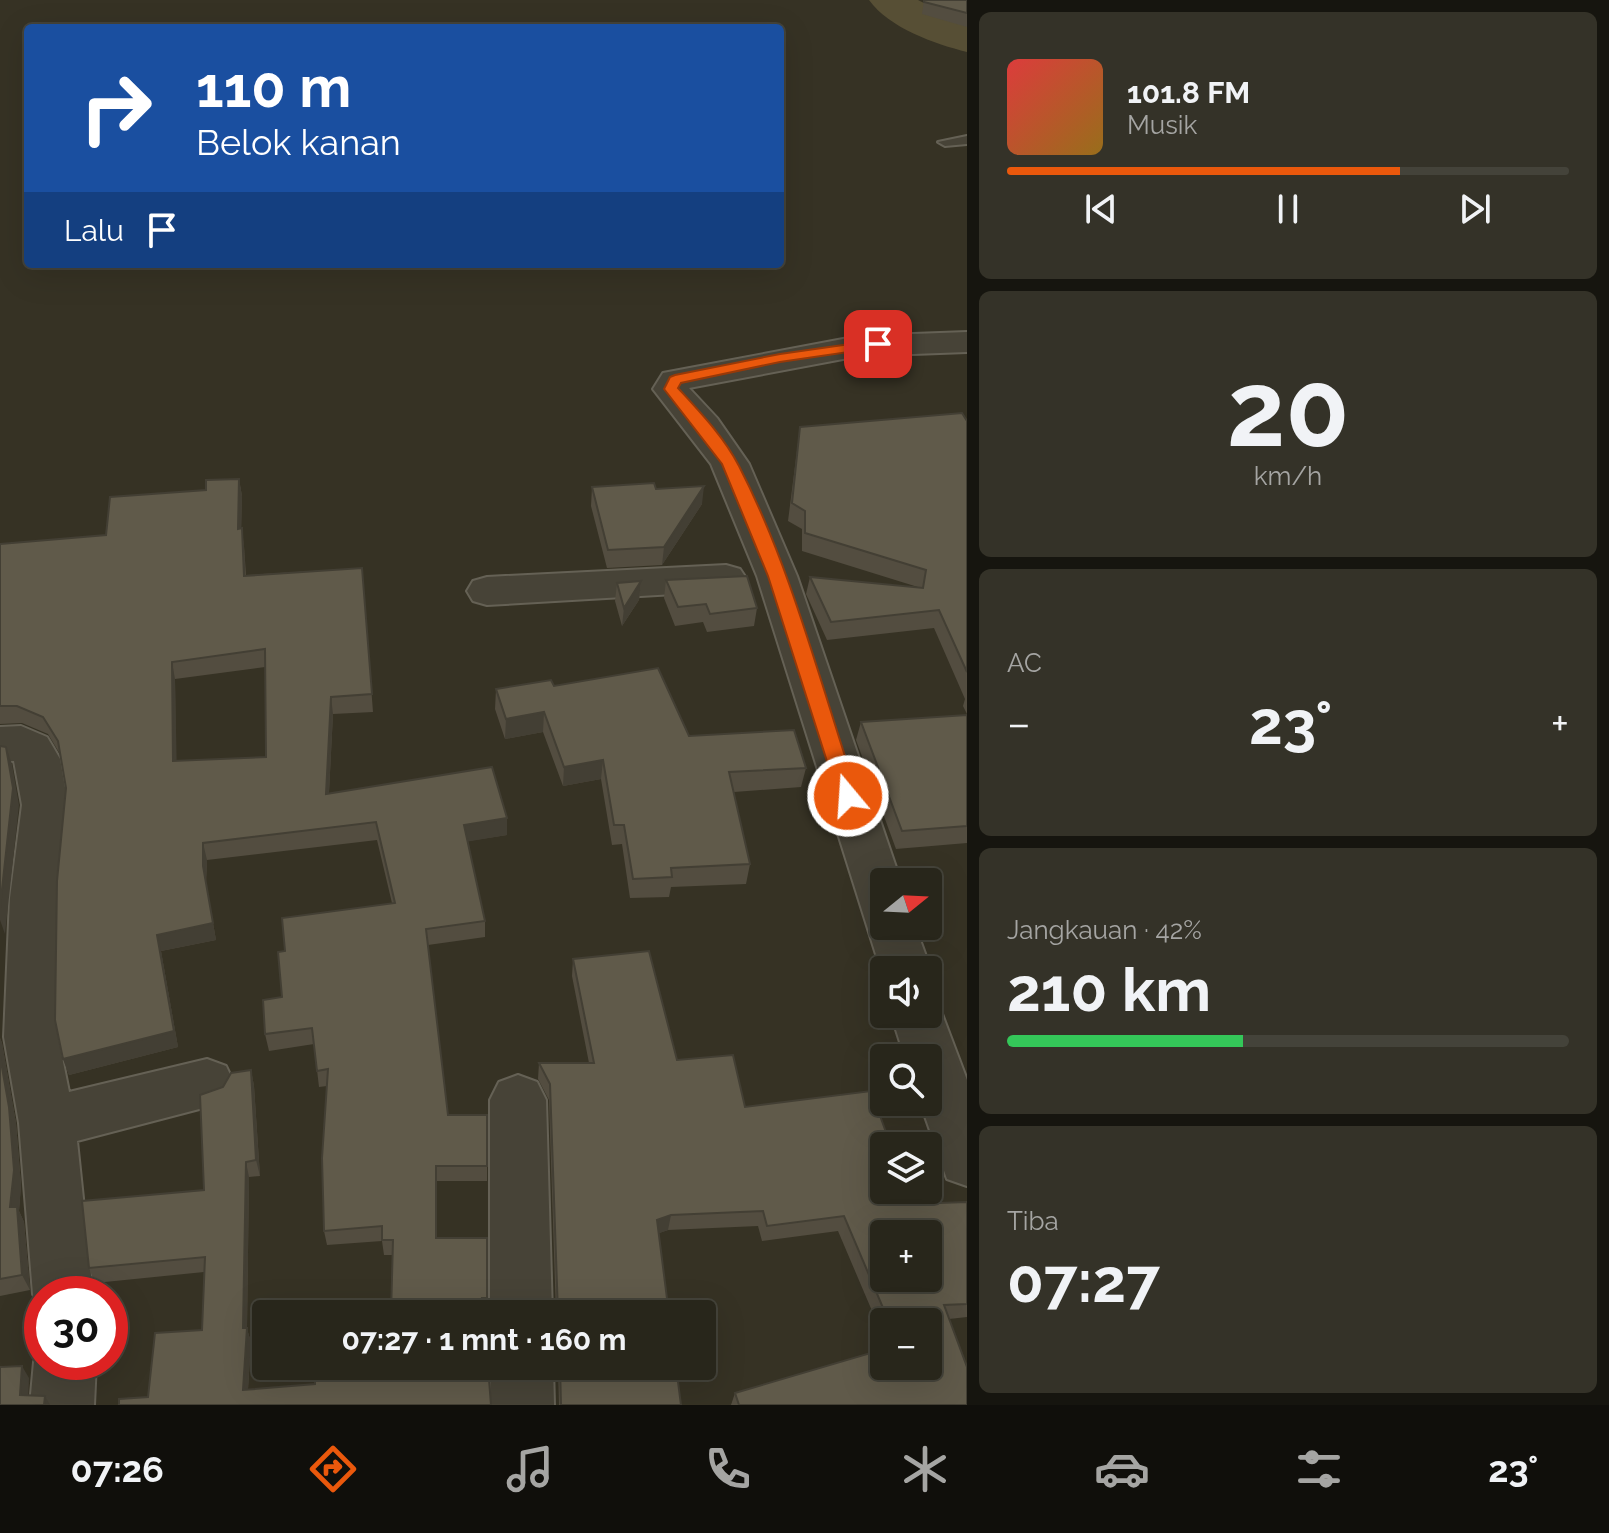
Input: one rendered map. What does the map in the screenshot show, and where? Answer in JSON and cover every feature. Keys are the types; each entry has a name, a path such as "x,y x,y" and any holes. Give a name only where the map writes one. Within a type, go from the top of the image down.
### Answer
{"street":[{"path":"872,868 777,576 730,464 704,426 671,389 675,380 859,346 967,342"},
{"path":"487,591 777,576"},
{"path":"0,744 21,743 31,749 37,759 45,805 35,898 31,1037 47,1123 61,1276"},
{"path":"922,1028 967,1160"},
{"path":"47,1123 207,1083"},
{"path":"518,1100 521,1300"},
{"path":"62,1405 64,1380"},
{"path":"522,1380 522,1405"}],"lane":[{"path":"945,142 967,140"}],"building":[{"path":"967,0 967,13 924,2"},
{"path":"962,413 967,421 967,672 939,610 831,622 810,577 923,588 926,570 805,533 805,511 792,503 800,427"},
{"path":"239,479 238,529 242,528 244,576 362,568 372,694 331,697 326,794 492,767 507,818 464,825 485,921 426,929 448,1115 487,1115 487,1166 436,1166 436,1238 487,1238 487,1298 482,1300 391,1300 393,1240 382,1240 382,1226 324,1231 322,1158 328,1069 317,1071 312,1028 265,1034 263,1000 282,997 278,952 285,951 282,918 395,903 376,822 203,843 203,866 213,923 157,935 174,1031 63,1059 55,1020 57,881 66,788 58,741 43,717 17,706 0,706 0,544 106,535 110,497 206,490 206,480","holes":["265,649 266,757 173,761 172,662"]},
{"path":"654,483 656,489 704,486 664,547 608,550 592,487"},
{"path":"747,576 757,608 710,614 706,604 678,607 666,580"},
{"path":"641,581 624,608 617,583"},
{"path":"658,668 689,736 794,730 806,768 729,772 750,864 671,868 672,877 633,879 624,825 614,825 603,760 564,767 544,712 506,719 496,689 551,680 554,686"},
{"path":"967,715 967,826 902,831 861,722"},
{"path":"0,746 6,747 13,788 0,908"},
{"path":"649,951 677,1060 733,1055 745,1107 870,1091 870,1116 880,1116 886,1132 870,1132 870,1204 967,1202 967,1304 944,1305 967,1367 967,1405 739,1405 735,1393 870,1353 870,1380 942,1380 942,1308 883,1308 876,1292 942,1292 942,1220 870,1220 870,1277 844,1216 767,1226 763,1211 671,1215 657,1220 667,1300 558,1300 550,1084 539,1063 594,1063 573,959"},
{"path":"0,1056 9,1107 14,1170 10,1207 17,1207 22,1275 0,1279"},
{"path":"251,1070 256,1160 246,1162 243,1328 247,1328 243,1390 315,1384 315,1380 489,1380 491,1405 119,1405 119,1399 148,1397 155,1333 202,1330 205,1257 89,1268 82,1201 204,1190 200,1095 223,1087 231,1073"},
{"path":"22,1366 20,1395 45,1396 44,1405 0,1405 0,1367"},
{"path":"560,1380 678,1380 681,1405 561,1405"}],"waterway":[{"path":"889,0 939,30 967,39"}],"route":[{"path":"848,796 777,576 730,464 704,426 671,389 675,380 780,358 878,344"}]}
